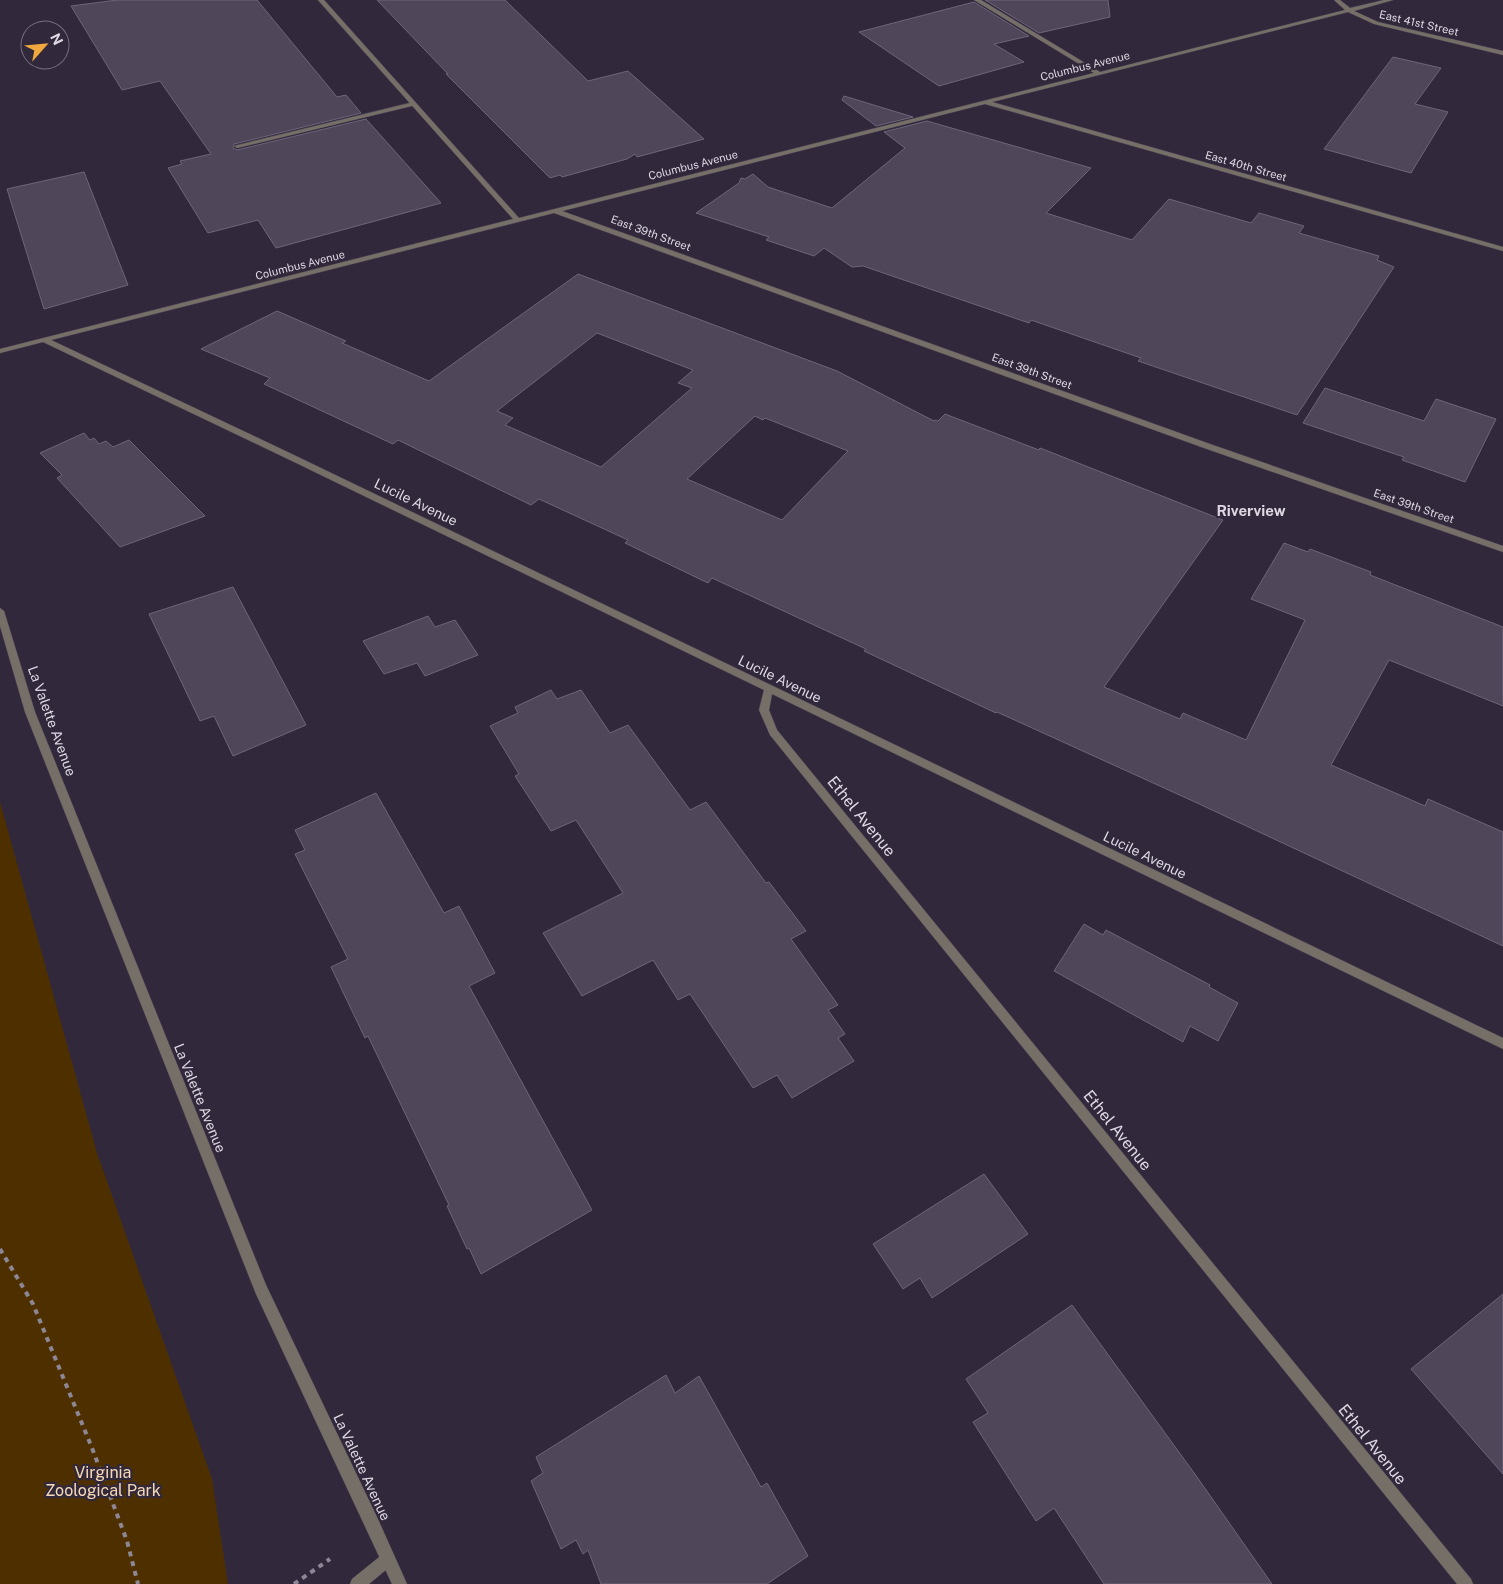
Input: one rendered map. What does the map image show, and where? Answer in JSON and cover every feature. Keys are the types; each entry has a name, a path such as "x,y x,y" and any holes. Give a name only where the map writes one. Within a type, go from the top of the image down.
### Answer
{"street":[{"path":"320,0 517,220"},
{"path":"977,0 1098,73"},
{"name":"East 41st Street","path":"1336,0 1350,10 1376,23 1503,53"},
{"name":"Columbus Avenue","path":"0,351 1390,0"},
{"name":"East 40th Street","path":"983,102 1503,249"},
{"path":"237,146 414,104"},
{"name":"East 39th Street","path":"554,210 1207,446 1503,549"},
{"name":"Lucile Avenue","path":"44,340 302,462 1503,1044"},
{"name":"La Valette Avenue","path":"0,611 30,712 257,1280 400,1584"},
{"name":"Ethel Avenue","path":"769,689 764,710 773,732 1466,1584"},
{"path":"357,1584 388,1559"}],"path":[{"path":"0,1249 33,1304 92,1448 127,1541 138,1584"}],"green space":[{"name":"Virginia Zoological Park","path":"0,802 97,1153 212,1479 228,1584 0,1584"}],"building":[{"path":"117,0 257,0 337,97 346,95 361,113 234,144 233,148 237,150 366,119 441,203 276,248 258,220 208,233 168,168 182,164 180,161 211,154 160,81 122,90 71,6"},
{"path":"377,0 505,0 588,81 628,71 704,139 637,157 635,154 627,159 562,177 560,175 550,178 446,74 448,74"},
{"path":"985,0 1108,0 1110,17 1039,33"},
{"path":"974,2 1029,36 994,44 1024,62 939,86 859,32"},
{"path":"1393,57 1441,68 1415,104 1448,112 1411,173 1324,149"},
{"path":"844,96 913,117 876,126 842,100"},
{"path":"927,121 1091,168 1046,213 1132,240 1169,199 1251,223 1259,213 1304,226 1299,233 1379,256 1377,260 1394,267 1297,415 1138,361 1141,358 1031,320 1029,323 863,266 852,267 824,248 814,256 766,240 769,237 696,213 739,183 741,178 745,179 753,174 768,187 832,208 905,148 884,132"},
{"path":"84,172 128,285 44,309 7,189"},
{"path":"578,274 837,371 934,421 938,421 945,414 1039,450 1040,448 1223,520 1104,687 1180,719 1183,713 1246,740 1305,620 1251,599 1284,543 1308,552 1310,549 1371,572 1370,575 1503,627 1503,706 1389,660 1331,765 1425,806 1428,799 1503,832 1503,946 1195,802 996,713 864,651 866,649 712,578 708,583 625,543 628,540 539,499 531,505 398,440 393,444 264,384 270,378 201,349 277,311 346,341 342,343 429,381","holes":["597,333 693,370 678,383 692,388 601,467 505,425 513,418 497,411","755,416 763,420 765,418 848,451 782,520 687,479"]},
{"path":"1325,388 1424,421 1436,399 1496,419 1465,482 1402,460 1404,457 1303,423"},
{"path":"84,433 90,440 94,438 99,444 106,441 113,447 129,440 205,516 120,547 57,478 62,475 40,453"},
{"path":"233,587 306,725 233,756 214,716 200,721 149,614"},
{"path":"428,616 435,627 455,620 478,655 425,676 417,663 384,674 363,641"},
{"path":"551,690 557,699 581,690 610,733 628,725 690,810 706,802 766,883 769,882 806,931 791,939 838,1005 828,1010 845,1034 838,1038 854,1061 792,1098 777,1075 753,1088 690,994 678,1000 653,960 582,996 543,933 623,893 576,820 551,831 515,776 519,774 490,726 518,713 515,707"},
{"path":"376,793 444,913 459,906 495,973 469,986 592,1210 481,1274 469,1248 467,1249 447,1206 449,1205 368,1036 365,1038 331,967 348,959 295,854 305,850 295,830"},
{"path":"1084,924 1103,935 1106,930 1210,985 1209,987 1238,1003 1218,1041 1190,1026 1183,1042 1054,971"},
{"path":"984,1174 1028,1234 932,1298 920,1278 903,1289 873,1244"},
{"path":"1503,1294 1503,1474 1411,1369"},
{"path":"1072,1305 1272,1584 1104,1584 1054,1508 1036,1521 973,1422 988,1413 966,1379"},
{"path":"666,1375 675,1393 699,1376 761,1487 767,1483 808,1556 767,1584 601,1584 588,1550 583,1554 576,1540 561,1549 531,1481 543,1473 536,1457"}],"district":[{"name":"Riverview","path":"1251,511"}]}
